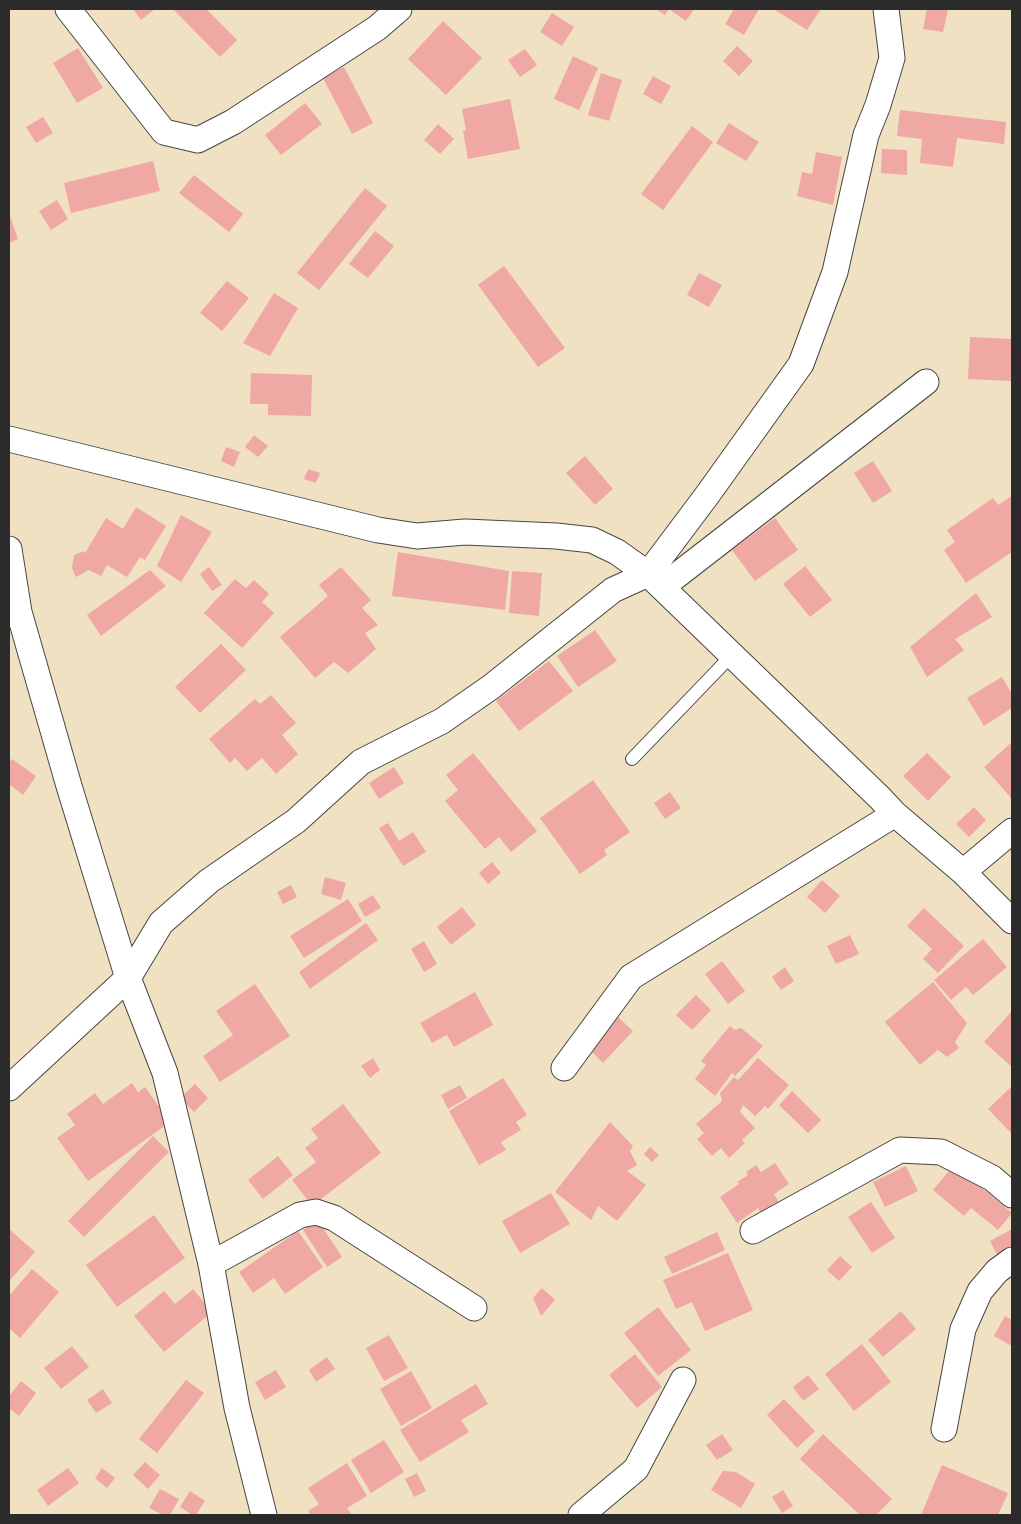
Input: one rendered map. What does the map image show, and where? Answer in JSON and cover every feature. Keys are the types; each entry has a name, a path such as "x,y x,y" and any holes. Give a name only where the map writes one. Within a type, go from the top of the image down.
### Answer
{"street":[{"path":"68,9 164,132 198,140 233,122 377,28 399,9"},
{"path":"655,581 708,494 800,364 835,272 866,135 878,105 892,58 886,9"},
{"path":"9,1088 128,978 161,922 209,881 296,821 361,762 442,721 491,687 614,590 655,581 926,382"},
{"path":"9,439 378,530 417,536 466,532 556,536 592,540 616,552 655,581 895,814 963,872 1012,921"},
{"path":"9,549 19,612 69,786 128,978 165,1073 211,1264 237,1408 264,1515"},
{"path":"564,1068 630,977 895,814"},
{"path":"963,872 1012,831"},
{"path":"753,1231 900,1150 941,1152 992,1178 1012,1195"},
{"path":"211,1264 300,1216 316,1212 334,1218 474,1308"},
{"path":"944,1429 964,1329 980,1291 997,1271 1012,1260"},
{"path":"581,1515 636,1469 683,1380"}],"lane":[{"path":"632,759 732,655"}],"building":[{"path":"133,9 155,9 141,20"},
{"path":"175,9 206,9 237,40 220,57"},
{"path":"656,9 669,9 665,15"},
{"path":"669,9 694,9 686,21"},
{"path":"734,9 759,9 744,35 725,24"},
{"path":"776,9 821,9 807,30"},
{"path":"927,9 948,9 943,32 923,29"},
{"path":"552,13 574,27 562,46 540,32"},
{"path":"443,21 482,58 446,95 408,59"},
{"path":"737,46 753,61 739,76 723,61"},
{"path":"78,48 103,88 77,103 53,63"},
{"path":"525,49 537,65 520,77 508,60"},
{"path":"573,56 598,68 579,110 554,99"},
{"path":"344,67 373,123 352,134 323,78"},
{"path":"601,73 622,80 609,121 588,115"},
{"path":"653,76 671,86 661,104 643,94"},
{"path":"510,99 520,149 468,159 463,131 466,130 462,109"},
{"path":"305,103 322,124 281,155 265,135"},
{"path":"900,110 1006,122 1004,144 957,138 953,167 920,163 922,139 897,136"},
{"path":"43,117 53,133 36,143 26,127"},
{"path":"729,123 759,142 746,161 716,143"},
{"path":"438,124 454,139 440,154 424,140"},
{"path":"692,126 713,142 663,210 641,194"},
{"path":"882,149 907,150 907,175 881,173"},
{"path":"816,152 842,157 833,205 797,196 802,172 812,174"},
{"path":"153,161 160,191 71,213 64,183"},
{"path":"194,175 243,214 229,232 179,193"},
{"path":"365,188 387,206 319,290 297,273"},
{"path":"57,200 68,219 51,230 39,211"},
{"path":"9,213 18,239 9,243"},
{"path":"375,231 394,246 368,278 349,264"},
{"path":"504,266 565,348 538,367 478,285"},
{"path":"699,273 722,285 709,307 687,295"},
{"path":"227,281 249,298 222,331 200,313"},
{"path":"274,293 298,308 270,356 243,343"},
{"path":"970,337 1012,339 1012,381 968,379"},
{"path":"251,373 312,375 311,416 268,415 268,404 250,404"},
{"path":"254,435 268,446 258,457 245,447"},
{"path":"226,447 240,452 234,467 221,461"},
{"path":"585,456 613,489 595,505 566,473"},
{"path":"873,461 892,491 873,503 854,473"},
{"path":"308,469 320,473 316,483 304,479"},
{"path":"1012,496 1012,552 966,583 944,550 955,542 947,530 993,498 998,505"},
{"path":"136,507 166,526 145,560 140,557 127,577 107,565 101,576 89,570 76,577 72,568 74,555 85,551 85,553 106,518 123,529"},
{"path":"181,515 212,532 181,582 157,566"},
{"path":"775,518 798,550 755,581 732,550"},
{"path":"398,552 509,571 505,610 392,596"},
{"path":"805,566 832,600 810,617 783,584"},
{"path":"209,567 222,585 212,591 200,574"},
{"path":"341,567 371,600 362,608 378,625 365,633 376,649 348,673 334,662 315,678 280,637 328,596 319,585"},
{"path":"150,570 166,586 101,636 87,615"},
{"path":"512,571 542,573 539,616 509,613"},
{"path":"235,579 246,588 254,580 269,594 262,602 274,613 242,648 204,613"},
{"path":"976,593 992,617 955,639 964,650 927,677 910,647"},
{"path":"595,630 617,661 578,687 557,656"},
{"path":"221,644 246,670 200,713 175,687"},
{"path":"549,661 573,691 519,731 496,701"},
{"path":"1002,677 1012,694 1012,708 984,726 967,698"},
{"path":"271,695 296,723 282,735 298,754 276,774 262,758 247,771 235,758 230,763 209,739 255,699 260,704"},
{"path":"1012,742 1012,796 1011,798 984,767"},
{"path":"473,753 537,831 511,852 499,837 485,849 445,801 458,790 446,775"},
{"path":"927,753 951,777 928,801 903,776"},
{"path":"12,759 36,776 23,795 9,784 9,763"},
{"path":"394,767 404,783 379,799 369,783"},
{"path":"593,780 630,832 604,850 607,855 580,874 540,818"},
{"path":"670,792 681,808 665,819 654,803"},
{"path":"974,807 986,820 969,837 956,824"},
{"path":"388,823 399,841 413,832 426,852 403,866 379,828"},
{"path":"492,862 501,873 488,884 479,873"},
{"path":"325,877 346,883 341,900 321,894"},
{"path":"822,880 840,896 825,913 807,897"},
{"path":"291,885 297,897 283,904 277,892"},
{"path":"373,895 381,908 365,917 358,904"},
{"path":"348,899 362,921 304,958 290,936"},
{"path":"462,907 476,925 451,945 437,927"},
{"path":"924,908 964,946 938,973 923,959 932,949 907,926"},
{"path":"366,923 378,940 310,989 299,972"},
{"path":"850,935 859,954 836,964 827,946"},
{"path":"983,939 1007,967 973,995 966,987 951,1000 934,980"},
{"path":"424,941 437,964 424,972 411,949"},
{"path":"722,961 745,991 728,1004 705,974"},
{"path":"785,967 794,981 781,990 772,977"},
{"path":"933,982 967,1023 955,1042 959,1048 947,1057 938,1050 920,1065 885,1022"},
{"path":"255,984 290,1036 220,1082 203,1056 233,1035 216,1011"},
{"path":"475,992 493,1025 454,1047 447,1035 432,1043 420,1023"},
{"path":"696,995 711,1010 692,1030 676,1015"},
{"path":"1012,1011 1012,1067 984,1042"},
{"path":"618,1017 633,1031 603,1063 589,1049"},
{"path":"730,1026 735,1030 741,1028 763,1046 735,1076 732,1073 715,1096 695,1079 706,1065 701,1061"},
{"path":"373,1058 380,1070 370,1078 361,1066"},
{"path":"758,1058 789,1085 768,1109 765,1106 755,1116 743,1105 740,1112 755,1128 742,1140 745,1143 729,1158 721,1148 712,1156 697,1139 704,1133 696,1124 722,1101 720,1093 734,1077 738,1080"},
{"path":"503,1078 527,1115 516,1122 521,1130 501,1142 506,1150 479,1165 449,1111"},
{"path":"132,1083 138,1092 145,1087 170,1122 88,1181 57,1138 75,1125 67,1114 95,1093 103,1104"},
{"path":"195,1084 208,1098 194,1112 180,1098"},
{"path":"460,1085 467,1098 448,1109 441,1095"},
{"path":"1012,1086 1012,1134 988,1109"},
{"path":"792,1091 821,1120 808,1133 779,1105"},
{"path":"343,1104 381,1153 312,1206 292,1180 316,1162 305,1148 318,1138 311,1129"},
{"path":"610,1122 633,1146 630,1151 637,1165 627,1171 646,1185 617,1221 598,1206 591,1220 555,1192"},
{"path":"153,1136 169,1152 84,1237 68,1221"},
{"path":"650,1147 659,1155 652,1162 644,1154"},
{"path":"278,1156 293,1175 263,1199 248,1180"},
{"path":"775,1163 789,1184 774,1194 781,1206 764,1217 758,1208 737,1223 720,1197 739,1184 737,1182 748,1175 746,1172 756,1165 761,1172"},
{"path":"954,1165 1012,1213 998,1230 971,1208 964,1216 933,1190"},
{"path":"906,1166 918,1191 885,1207 873,1182"},
{"path":"551,1193 570,1224 520,1253 502,1221"},
{"path":"871,1202 895,1238 872,1253 848,1217"},
{"path":"154,1215 185,1258 117,1307 86,1265"},
{"path":"318,1220 342,1257 327,1267 303,1230"},
{"path":"9,1229 35,1252 9,1281"},
{"path":"1012,1229 1012,1253 1000,1260 990,1241"},
{"path":"298,1231 323,1267 285,1294 274,1278 253,1293 239,1272"},
{"path":"717,1232 725,1250 672,1274 664,1257"},
{"path":"728,1253 753,1310 705,1331 692,1302 676,1309 663,1280"},
{"path":"840,1256 852,1267 839,1281 827,1270"},
{"path":"32,1269 59,1292 20,1338 9,1328 9,1296"},
{"path":"542,1288 555,1300 541,1316 533,1298"},
{"path":"193,1289 212,1312 164,1352 134,1316 164,1291 175,1304"},
{"path":"658,1307 691,1350 658,1376 624,1333"},
{"path":"901,1311 916,1329 883,1357 868,1340"},
{"path":"1005,1316 1012,1320 1012,1346 994,1336"},
{"path":"389,1335 408,1368 384,1381 366,1348"},
{"path":"862,1344 891,1382 854,1411 825,1374"},
{"path":"72,1346 89,1367 61,1389 44,1368"},
{"path":"635,1354 662,1387 637,1408 609,1375"},
{"path":"327,1357 335,1369 316,1382 309,1370"},
{"path":"276,1370 286,1387 265,1400 255,1382"},
{"path":"411,1371 432,1408 401,1426 380,1389"},
{"path":"808,1375 819,1389 803,1401 793,1387"},
{"path":"186,1380 204,1393 157,1453 139,1439"},
{"path":"21,1381 36,1393 19,1416 9,1408 9,1396"},
{"path":"476,1384 488,1404 461,1420 469,1432 420,1462 400,1430"},
{"path":"103,1389 112,1403 96,1413 87,1400"},
{"path":"784,1399 815,1431 797,1448 767,1415"},
{"path":"722,1434 733,1450 717,1460 706,1445"},
{"path":"823,1434 892,1499 876,1515 860,1515 800,1459"},
{"path":"384,1440 404,1472 371,1493 351,1460"},
{"path":"145,1462 160,1475 148,1489 133,1475"},
{"path":"347,1463 367,1496 347,1508 352,1515 311,1515 308,1511 319,1504 308,1488"},
{"path":"942,1465 1008,1493 998,1515 921,1515"},
{"path":"68,1468 79,1483 48,1506 37,1490"},
{"path":"102,1468 115,1478 107,1488 95,1478"},
{"path":"723,1471 736,1472 755,1484 741,1508 711,1490"},
{"path":"417,1473 426,1491 414,1497 405,1479"},
{"path":"160,1489 179,1499 170,1515 163,1515 149,1508"},
{"path":"783,1490 793,1506 782,1513 772,1497"},
{"path":"190,1491 205,1501 196,1515 192,1515 180,1507"}]}
